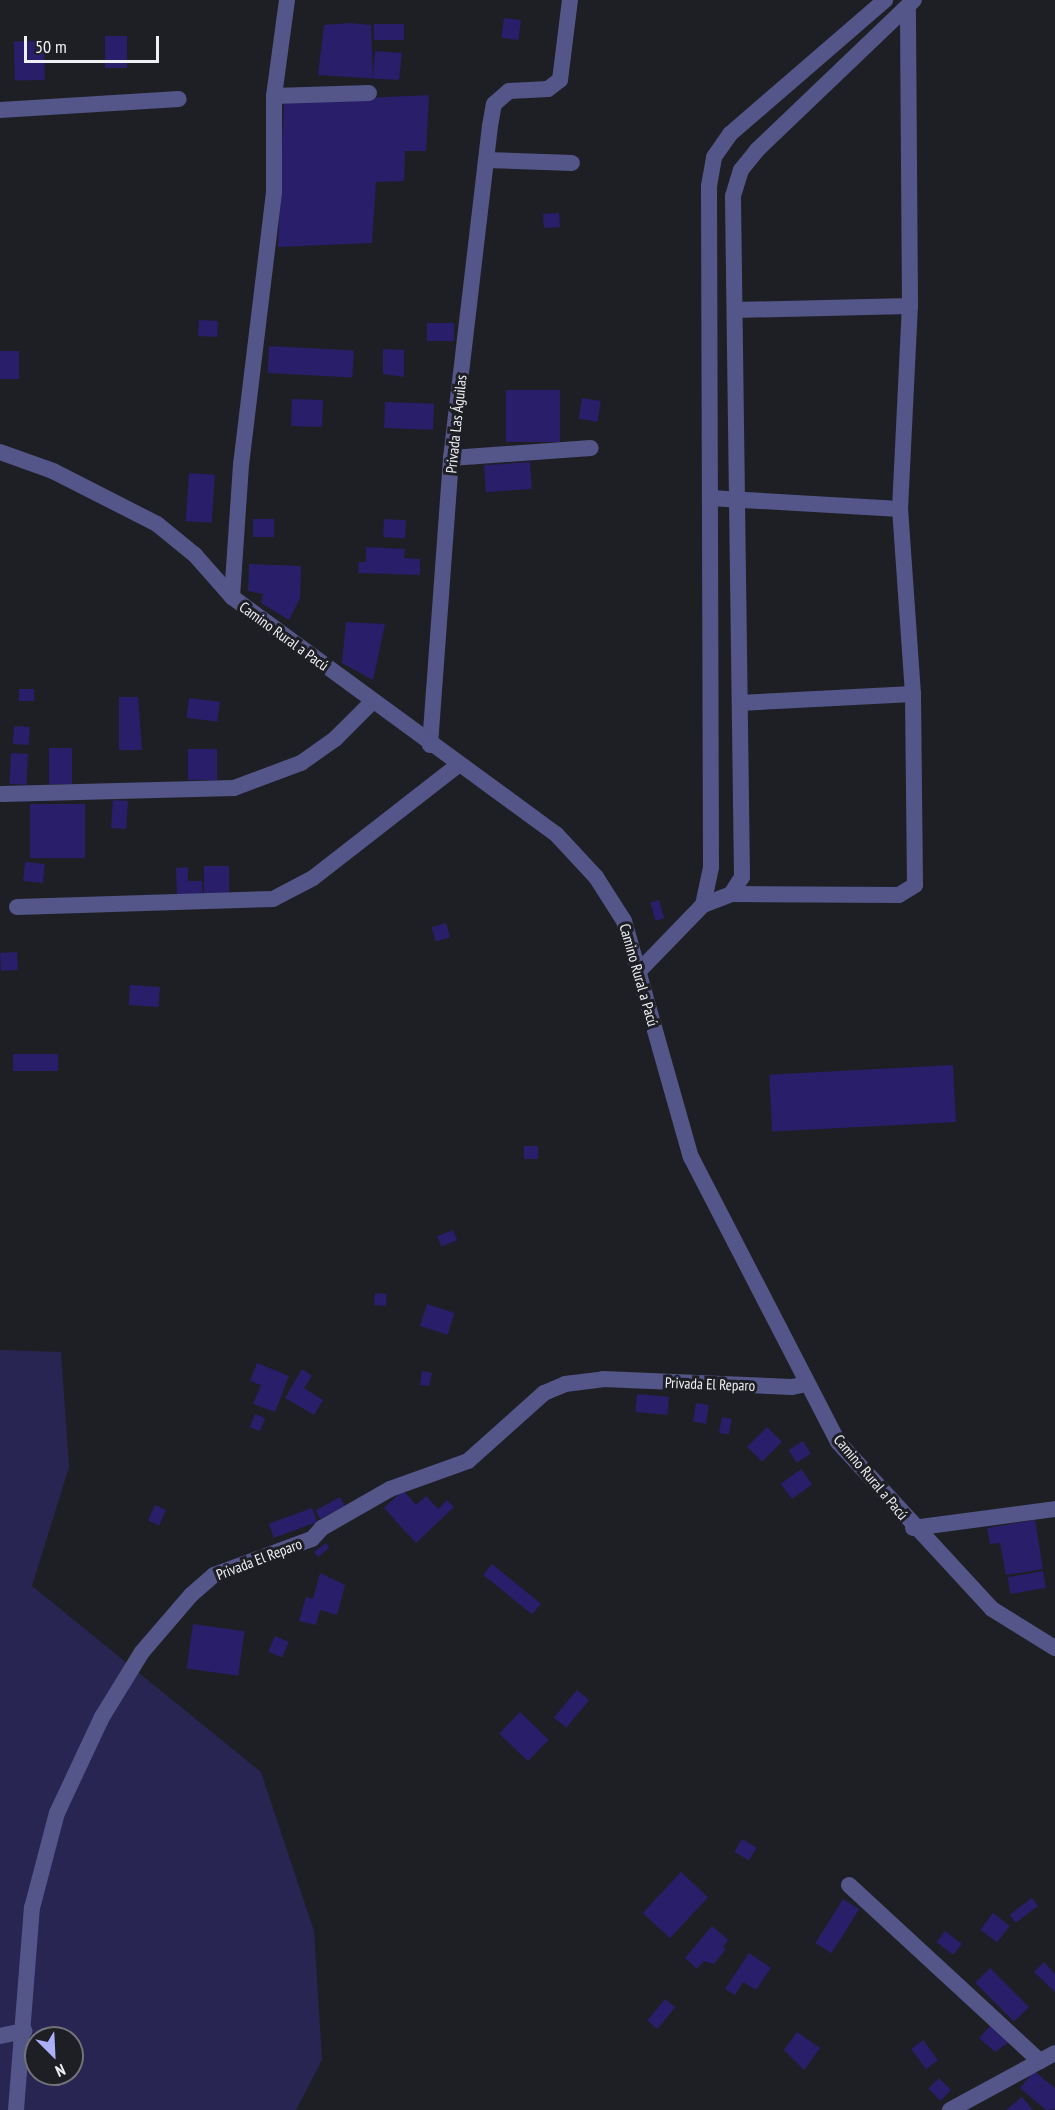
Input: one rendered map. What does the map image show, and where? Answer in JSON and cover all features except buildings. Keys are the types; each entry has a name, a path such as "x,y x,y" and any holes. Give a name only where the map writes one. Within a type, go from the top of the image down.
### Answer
{"street":[{"path":"232,597 241,465 274,192 274,96 287,0"},
{"name":"Privada Las Águilas","path":"430,745 452,458 494,104 509,91 549,89 560,80 570,0"},
{"path":"703,905 711,867 709,186 714,157 730,134 885,0"},
{"path":"731,894 742,877 733,196 741,170 911,5"},
{"path":"639,971 703,905 731,894 899,895 915,885 913,694 900,509 910,306 911,5"},
{"path":"799,112 803,73"},
{"path":"274,96 369,93"},
{"path":"0,110 179,99"},
{"path":"486,160 572,164"},
{"path":"735,310 910,306"},
{"path":"452,458 591,448"},
{"name":"Camino Rural a Pacú","path":"0,452 74,480 157,524 195,555 232,597 430,745 556,834 596,877 624,921 691,1157 838,1442 913,1528 992,1609 1055,1648"},
{"path":"710,498 900,509"},
{"path":"740,703 913,694"},
{"path":"2,794 234,788 301,764 335,740 373,701"},
{"path":"17,907 273,899 313,878 458,765"},
{"name":"Privada El Reparo","path":"24,2026 32,1908 57,1813 102,1717 142,1652 214,1575 312,1539 322,1528 390,1489 468,1461 544,1393 565,1384 603,1379 792,1387 806,1383"},
{"path":"913,1528 1055,1509"},
{"path":"849,1885 1047,2057 950,2110"},
{"path":"0,2036 24,2031"},
{"name":"Privada El Reparo","path":"16,2110 24,2031"}],"shaded area":[{"path":"0,1350 61,1352 69,1467 32,1586 261,1772 314,1931 322,2060 296,2110 0,2110"}]}
